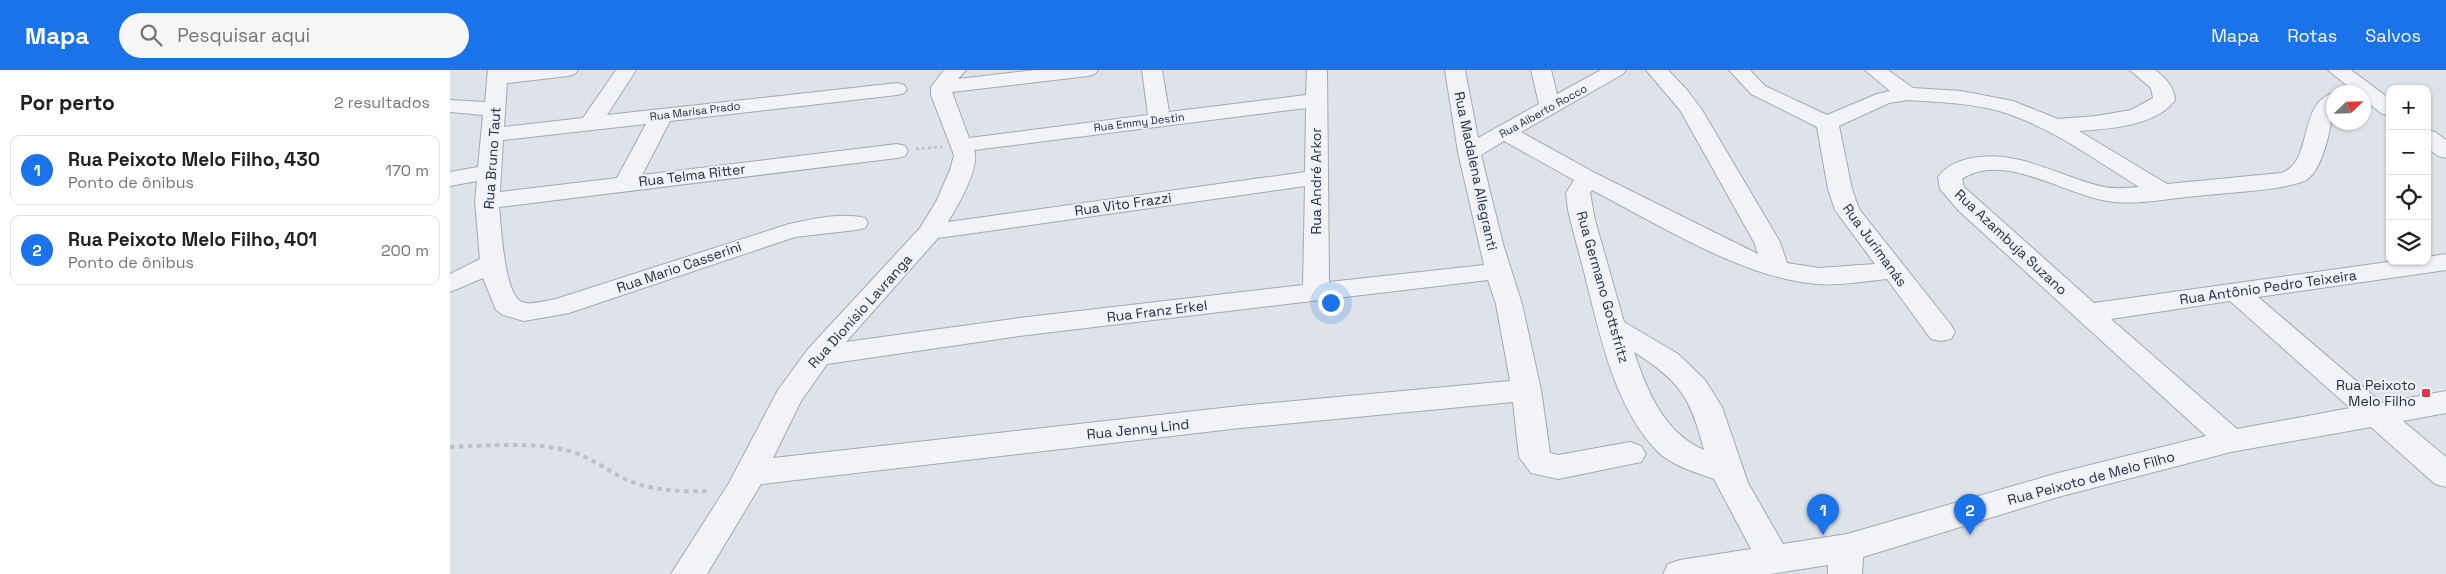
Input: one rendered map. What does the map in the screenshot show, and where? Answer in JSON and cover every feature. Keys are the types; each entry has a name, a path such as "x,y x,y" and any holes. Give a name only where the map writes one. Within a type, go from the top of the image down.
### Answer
{"street":[{"path":"497,74 568,70"},
{"path":"591,123 626,70"},
{"path":"948,78 1088,70"},
{"path":"1152,70 1159,120"},
{"name":"Rua André Arkor","path":"1316,292 1317,70"},
{"name":"Rua Madalena Allegranti","path":"1455,70 1469,152 1498,272 1510,304 1526,390 1532,449 1539,463 1547,467 1558,467 1630,454"},
{"path":"1541,70 1550,106"},
{"name":"Rua Alberto Rocco","path":"1469,152 1616,70"},
{"path":"1656,70 1680,94 1696,118 1767,242 1776,269"},
{"path":"1739,70 1758,90 1827,123 1884,98 1908,94 1961,97 2005,106 2056,126 2165,193"},
{"path":"1875,70 1908,94"},
{"path":"2056,126 2118,119 2137,115 2156,107 2164,100 2165,94 2155,79 2140,70"},
{"path":"2338,70 2347,85"},
{"name":"Rua Bruno Taut","path":"497,74 496,109 487,200 493,263 497,283 506,304"},
{"name":"Rua Dionísio Lavranga","path":"688,574 745,482 788,397 818,356 930,232 948,202 962,170 965,155 963,144 946,111 941,95 948,78"},
{"name":"Rua Marisa Prado","path":"492,135 897,89"},
{"path":"2371,99 2386,107"},
{"name":"Rua Emmy Destin","path":"963,144 1316,100"},
{"path":"450,106 496,109"},
{"name":"Rua Azambuja Suzano","path":"2231,441 2089,312 1968,206 1952,188 1950,178 1958,169 1969,165 1983,162 2000,163 2042,173 2095,191 2120,196 2283,180 2302,173 2307,166 2318,122 2326,110"},
{"path":"626,183 662,115"},
{"name":"Rua Jurimanás","path":"1827,123 1831,133 1840,195 1847,210 1940,332"},
{"path":"1504,132 1587,178 1742,257 1776,269 1819,276 1892,271"},
{"path":"2431,140 2446,151"},
{"name":"Rua Telma Ritter","path":"487,200 898,151"},
{"path":"450,179 489,172"},
{"name":"Rua Vito Frazzi","path":"930,232 1316,177"},
{"name":"Rua Germano Gottsfritz","path":"1587,178 1578,193 1578,201 1613,327 1636,395 1649,417 1668,442 1683,454 1726,471"},
{"name":"Rua Mario Casserini","path":"506,304 513,309 524,312 541,311 591,298 789,231 814,226 856,223"},
{"name":"Rua Antônio Pedro Teixeira","path":"2089,312 2446,262"},
{"path":"450,284 493,263"},
{"name":"Rua Franz Erkel","path":"818,356 1019,327 1498,272"},
{"path":"2234,292 2446,475"},
{"path":"1613,327 1661,356 1682,372 1696,388 1708,408 1726,471 1774,559"},
{"name":"Rua Jenny Lind","path":"745,482 1240,418 1526,390"},
{"name":"Rua Peixoto de Melo Filho","path":"1680,574 1774,559 1846,561 2058,485 2231,441 2446,402"}],"path":[{"path":"898,151 963,144"},
{"path":"450,448 534,447 568,451 589,458 627,480 649,488 680,492 745,482"}],"place":[{"name":"Rua Peixoto Melo Filho","path":"2426,393"},
{"name":"Rua Peixoto Melo Filho, 430","path":"1823,535"},
{"name":"Rua Peixoto Melo Filho, 401","path":"1970,535"}]}
